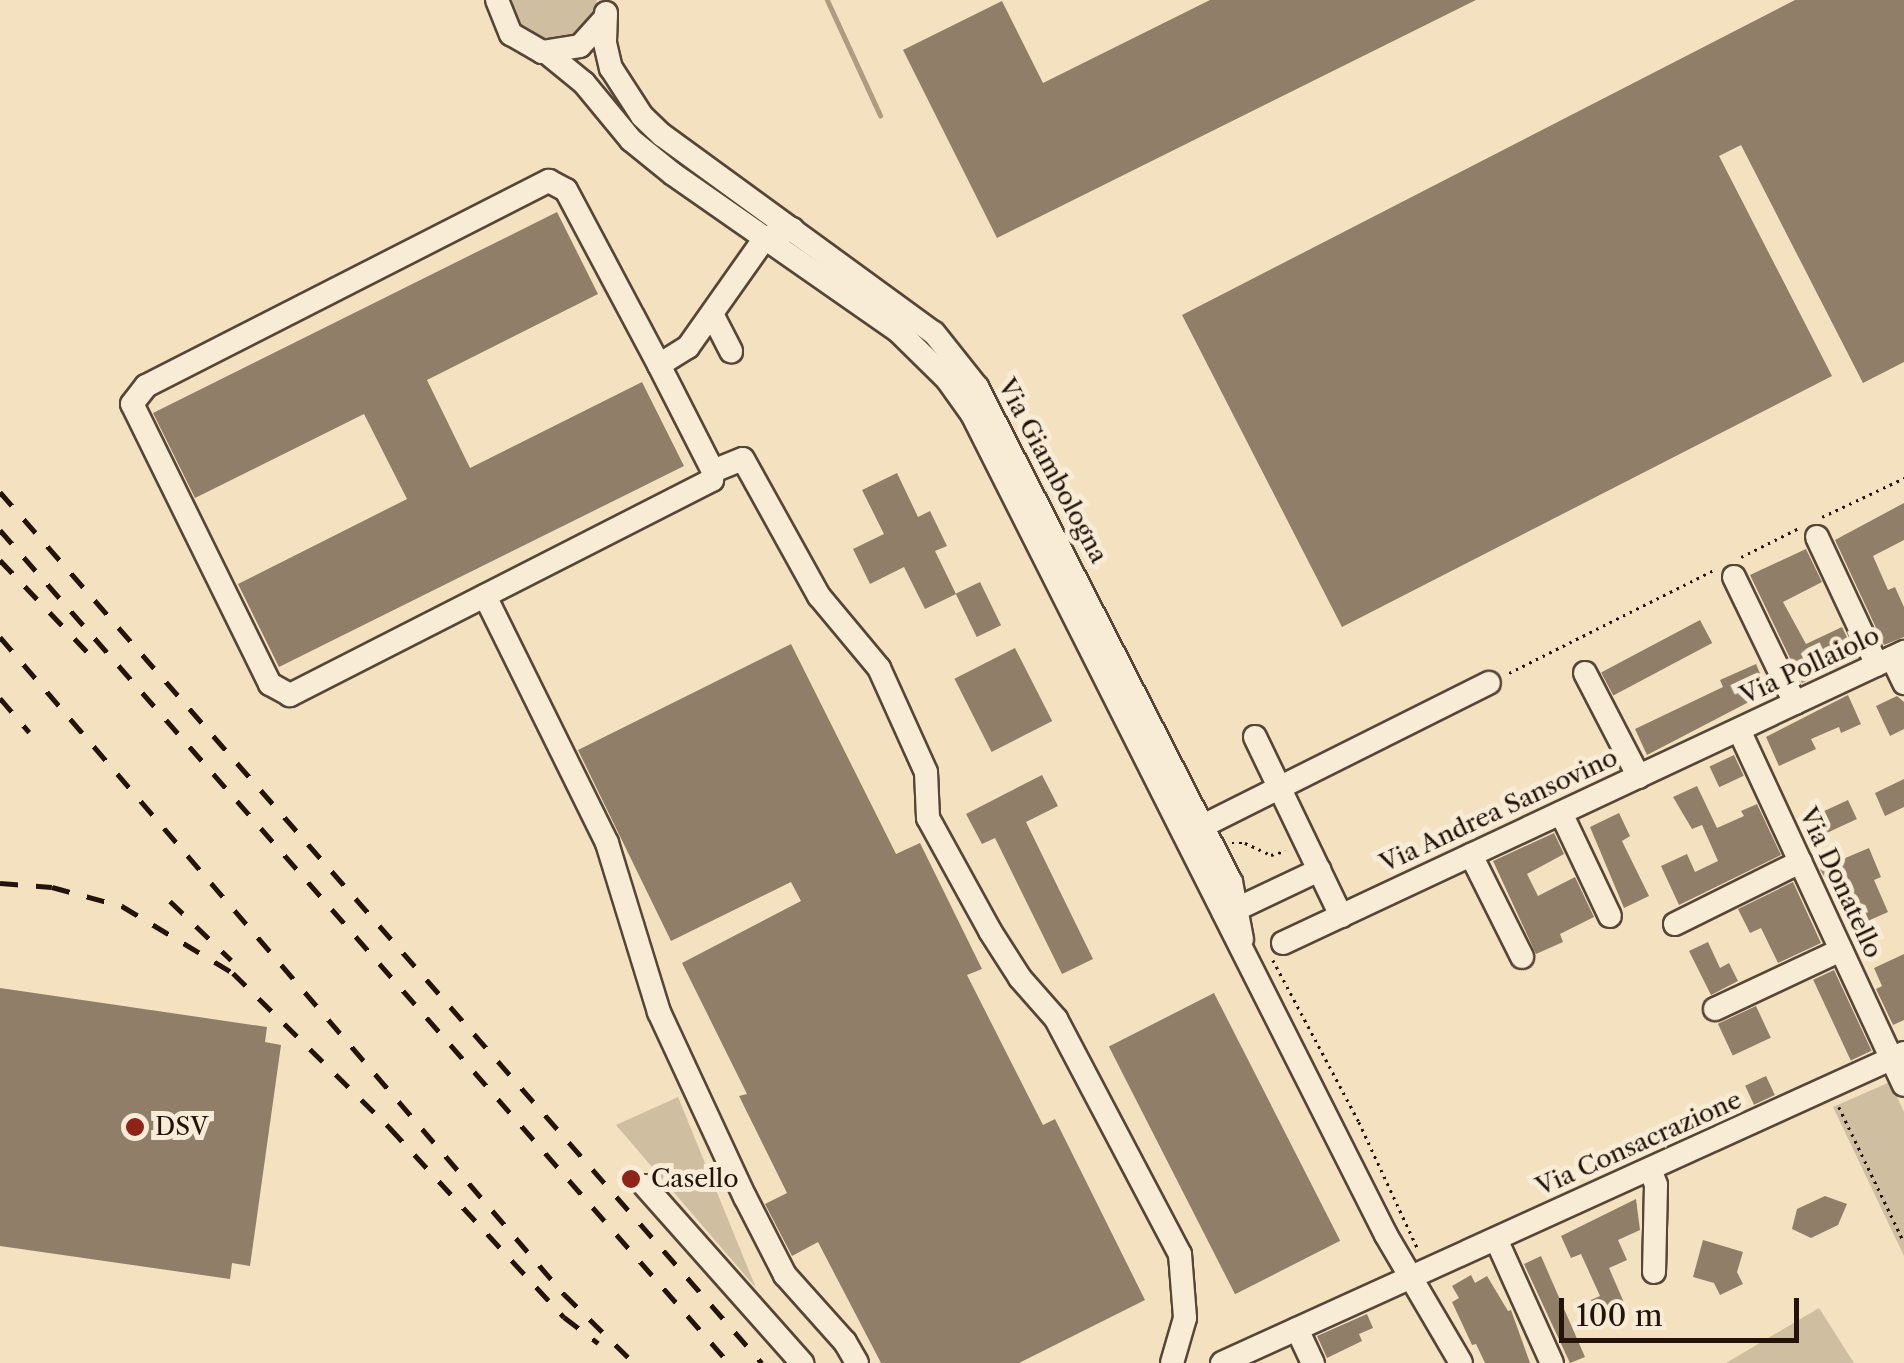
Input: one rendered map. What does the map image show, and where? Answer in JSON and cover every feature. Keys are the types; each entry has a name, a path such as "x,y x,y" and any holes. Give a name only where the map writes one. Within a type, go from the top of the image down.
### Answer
{"street":[{"name":"Via Giambologna","path":"497,0 511,34 529,47 546,52 584,83 631,140 898,331 946,378 972,414 1244,958 1410,1278 1461,1363"},
{"name":"Via Giambologna","path":"608,7 604,43 611,68 642,116 934,333 992,410 1197,829 1231,882 1239,908 1244,958"},
{"path":"546,52 583,44 608,7"},
{"path":"549,181 566,190 712,472 714,478 707,482 299,692 279,692 270,684 134,415 134,397 146,386 549,181"},
{"path":"659,365 688,348 765,238 793,229"},
{"path":"712,314 731,351"},
{"path":"712,472 743,459 820,596 879,668 926,772 928,818 990,931 1020,978 1056,1019 1180,1254 1185,1318 1172,1363"},
{"path":"1818,537 1904,683"},
{"name":"Via Giambologna","path":"1052,574 1078,608 1135,706"},
{"path":"1734,577 1795,704"},
{"path":"485,596 607,844 659,1012 745,1197 785,1276 845,1342 857,1363"},
{"name":"Via Pollaiolo","path":"1739,730 1891,658"},
{"path":"1585,673 1638,777"},
{"path":"1197,829 1490,683"},
{"name":"Via Andrea Sansovino","path":"1283,943 1739,730"},
{"name":"Via Donatello","path":"1739,730 1841,950 1898,1056 1904,1085"},
{"path":"1255,737 1341,916"},
{"path":"1561,813 1610,916"},
{"path":"1471,855 1522,957"},
{"path":"1675,924 1800,862"},
{"path":"1239,908 1319,870"},
{"path":"1715,1009 1841,950"},
{"name":"Via Consacrazione","path":"1222,1363 1898,1056"},
{"path":"1650,1169 1656,1185 1654,1272"},
{"path":"645,1186 802,1363"},
{"path":"1496,1239 1552,1363"},
{"path":"1297,1329 1313,1363"}],"path":[{"path":"1490,683 1904,478"},
{"path":"1224,846 1245,843 1271,855 1296,847"},
{"path":"1283,943 1268,952 1359,1122 1422,1258 1438,1257 1441,1264"},
{"path":"1830,1087 1904,1242"}],"shaded area":[{"path":"506,0 597,0 592,17 576,36 546,43 520,31"},
{"path":"1890,1082 1904,1112 1904,1256 1833,1107"},
{"path":"678,1097 756,1288 616,1125"},
{"path":"1819,1308 1854,1363 1726,1363"}],"building":[{"path":"1210,0 1476,0 997,238 903,50 1002,1 1043,83"},
{"path":"1795,0 1904,0 1904,362 1863,383 1741,145 1719,156 1832,376 1342,627 1182,315"},
{"path":"557,212 598,294 427,380 470,468 642,382 684,466 279,667 238,584 407,499 364,414 195,498 153,413"},
{"path":"897,473 918,517 930,511 947,546 935,551 956,594 925,609 904,567 870,584 853,549 884,534 862,490"},
{"path":"1904,503 1904,540 1873,556 1888,590 1895,587 1904,607 1904,637 1884,645 1835,540"},
{"path":"1806,549 1822,582 1783,602 1806,644 1842,627 1857,658 1802,683 1750,575"},
{"path":"980,582 1001,625 977,637 956,594"},
{"path":"1700,620 1712,643 1613,696 1601,673"},
{"path":"791,644 896,854 920,843 982,969 967,975 1043,1125 1055,1119 1145,1300 1019,1363 881,1363 818,1242 792,1256 765,1204 787,1193 739,1096 747,1094 682,963 801,901 791,882 671,941 578,750"},
{"path":"1015,648 1052,721 992,752 954,679"},
{"path":"1756,664 1768,692 1647,755 1635,729 1723,687 1720,680"},
{"path":"1848,695 1861,724 1841,733 1839,727 1811,739 1816,749 1779,766 1766,737"},
{"path":"1897,696 1904,702 1904,729 1890,736 1876,706"},
{"path":"1734,755 1744,776 1719,787 1710,766"},
{"path":"1042,775 1058,806 1026,822 1093,959 1062,974 995,838 982,844 966,814"},
{"path":"1904,779 1904,807 1885,816 1875,793"},
{"path":"1697,786 1717,828 1744,816 1741,811 1757,804 1781,855 1679,905 1661,866 1687,854 1695,872 1718,861 1702,825 1692,829 1673,797"},
{"path":"1848,800 1857,819 1822,835 1814,816"},
{"path":"1619,813 1630,836 1622,841 1649,896 1624,908 1590,827"},
{"path":"1554,833 1564,854 1527,874 1538,896 1575,877 1594,917 1560,934 1563,942 1536,954 1493,861"},
{"path":"1869,848 1881,877 1874,880 1888,912 1852,928 1820,869 1822,863 1841,854 1843,859"},
{"path":"1793,882 1821,943 1778,963 1761,928 1750,933 1738,909"},
{"path":"1708,942 1720,968 1729,963 1738,981 1711,995 1689,951"},
{"path":"1904,954 1904,1020 1893,1025 1876,989 1882,986 1874,968"},
{"path":"1834,970 1872,1051 1851,1060 1813,980"},
{"name":"DSV","path":"0,988 267,1027 265,1042 281,1045 250,1266 232,1263 230,1279 0,1246"},
{"path":"1214,993 1340,1241 1235,1294 1109,1047"},
{"path":"1756,1006 1771,1038 1733,1055 1718,1024"},
{"path":"1766,1076 1775,1095 1754,1105 1745,1086"},
{"path":"1825,1196 1847,1204 1838,1225 1811,1238 1792,1229 1797,1209"},
{"path":"1636,1199 1640,1230 1618,1240 1627,1260 1609,1268 1629,1314 1603,1326 1591,1300 1600,1296 1581,1254 1571,1258 1561,1236"},
{"path":"1703,1240 1743,1252 1737,1272 1743,1284 1720,1295 1714,1283 1693,1277"},
{"path":"1541,1256 1585,1357 1570,1363 1524,1264"},
{"path":"1471,1275 1475,1283 1487,1276 1508,1311 1511,1310 1530,1363 1485,1363 1476,1344 1472,1345 1452,1302 1459,1298 1452,1286"},
{"path":"1367,1314 1373,1328 1359,1334 1362,1341 1327,1358 1317,1336"}],"waterway":[{"path":"827,0 880,115"}],"railway":[{"path":"0,492 762,1363"},
{"path":"0,530 729,1363"},
{"path":"0,560 96,661"},
{"path":"0,637 564,1294 634,1363"},
{"path":"0,698 29,732"},
{"path":"0,883 52,887 122,906 233,973 390,1128 564,1317 598,1343"},
{"path":"170,901 231,960"}],"place":[{"name":"DSV","path":"135,1127"},
{"name":"Casello","path":"631,1179"}]}
